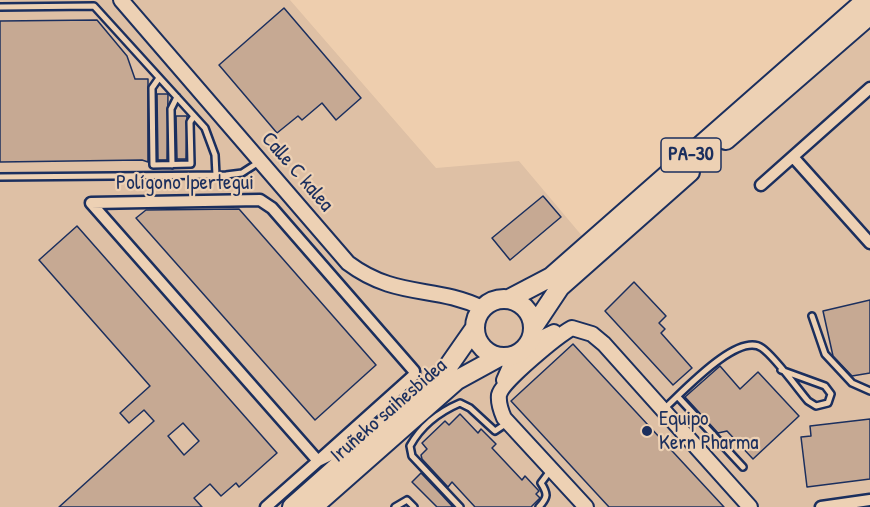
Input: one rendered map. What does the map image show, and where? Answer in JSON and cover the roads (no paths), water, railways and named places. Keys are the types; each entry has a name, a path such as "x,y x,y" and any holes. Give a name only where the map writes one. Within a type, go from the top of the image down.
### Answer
{"highway":[{"name":"PA-30","path":"482,308 499,299 508,299 551,277 866,0"},
{"name":"Iruñeko saihesbidea","path":"313,507 457,380 519,346 560,287 870,15"},
{"path":"482,308 475,328 481,347 519,346 526,308 508,299"},
{"name":"Iruñeko saihesbidea","path":"292,507 445,371 475,328"}],"street":[{"name":"Calle C kalea","path":"121,0 334,248 362,274 379,283 400,289 455,298 482,308"},
{"path":"761,185 870,88"},
{"path":"793,157 869,240"},
{"name":"Polígono Ipertegui","path":"260,200 272,208 414,370 414,375 318,461 185,310 91,203 260,200"},
{"path":"499,393 554,340 573,328"},
{"path":"579,505 552,470 508,422 500,406 499,393 519,346 559,330 573,328 592,334 750,507"},
{"name":"Iruñeko saihesbidea","path":"266,507 318,461 348,448 372,427 403,409"},
{"path":"821,507 870,500"}],"lane":[{"path":"88,0 205,128 211,140 216,175"},
{"path":"0,7 94,6"},
{"path":"159,78 152,88 153,165 191,164 190,122 195,116"},
{"path":"172,165 171,109 177,97"},
{"path":"0,177 216,175 242,173 260,161"},
{"path":"812,316 825,354 852,383 870,391"},
{"path":"663,410 718,360 748,345 762,347 781,370 808,401 816,406 828,403 831,394 825,386 781,370"},
{"path":"678,397 743,466"},
{"path":"460,507 412,456 410,446 416,434 442,411 460,403 470,408 495,431 508,422"},
{"path":"539,507 547,499 548,493 541,483 552,470"},
{"path":"395,507 407,500 414,507"}],"place":[{"name":"Equipo Kern Pharma","path":"647,431"}]}
